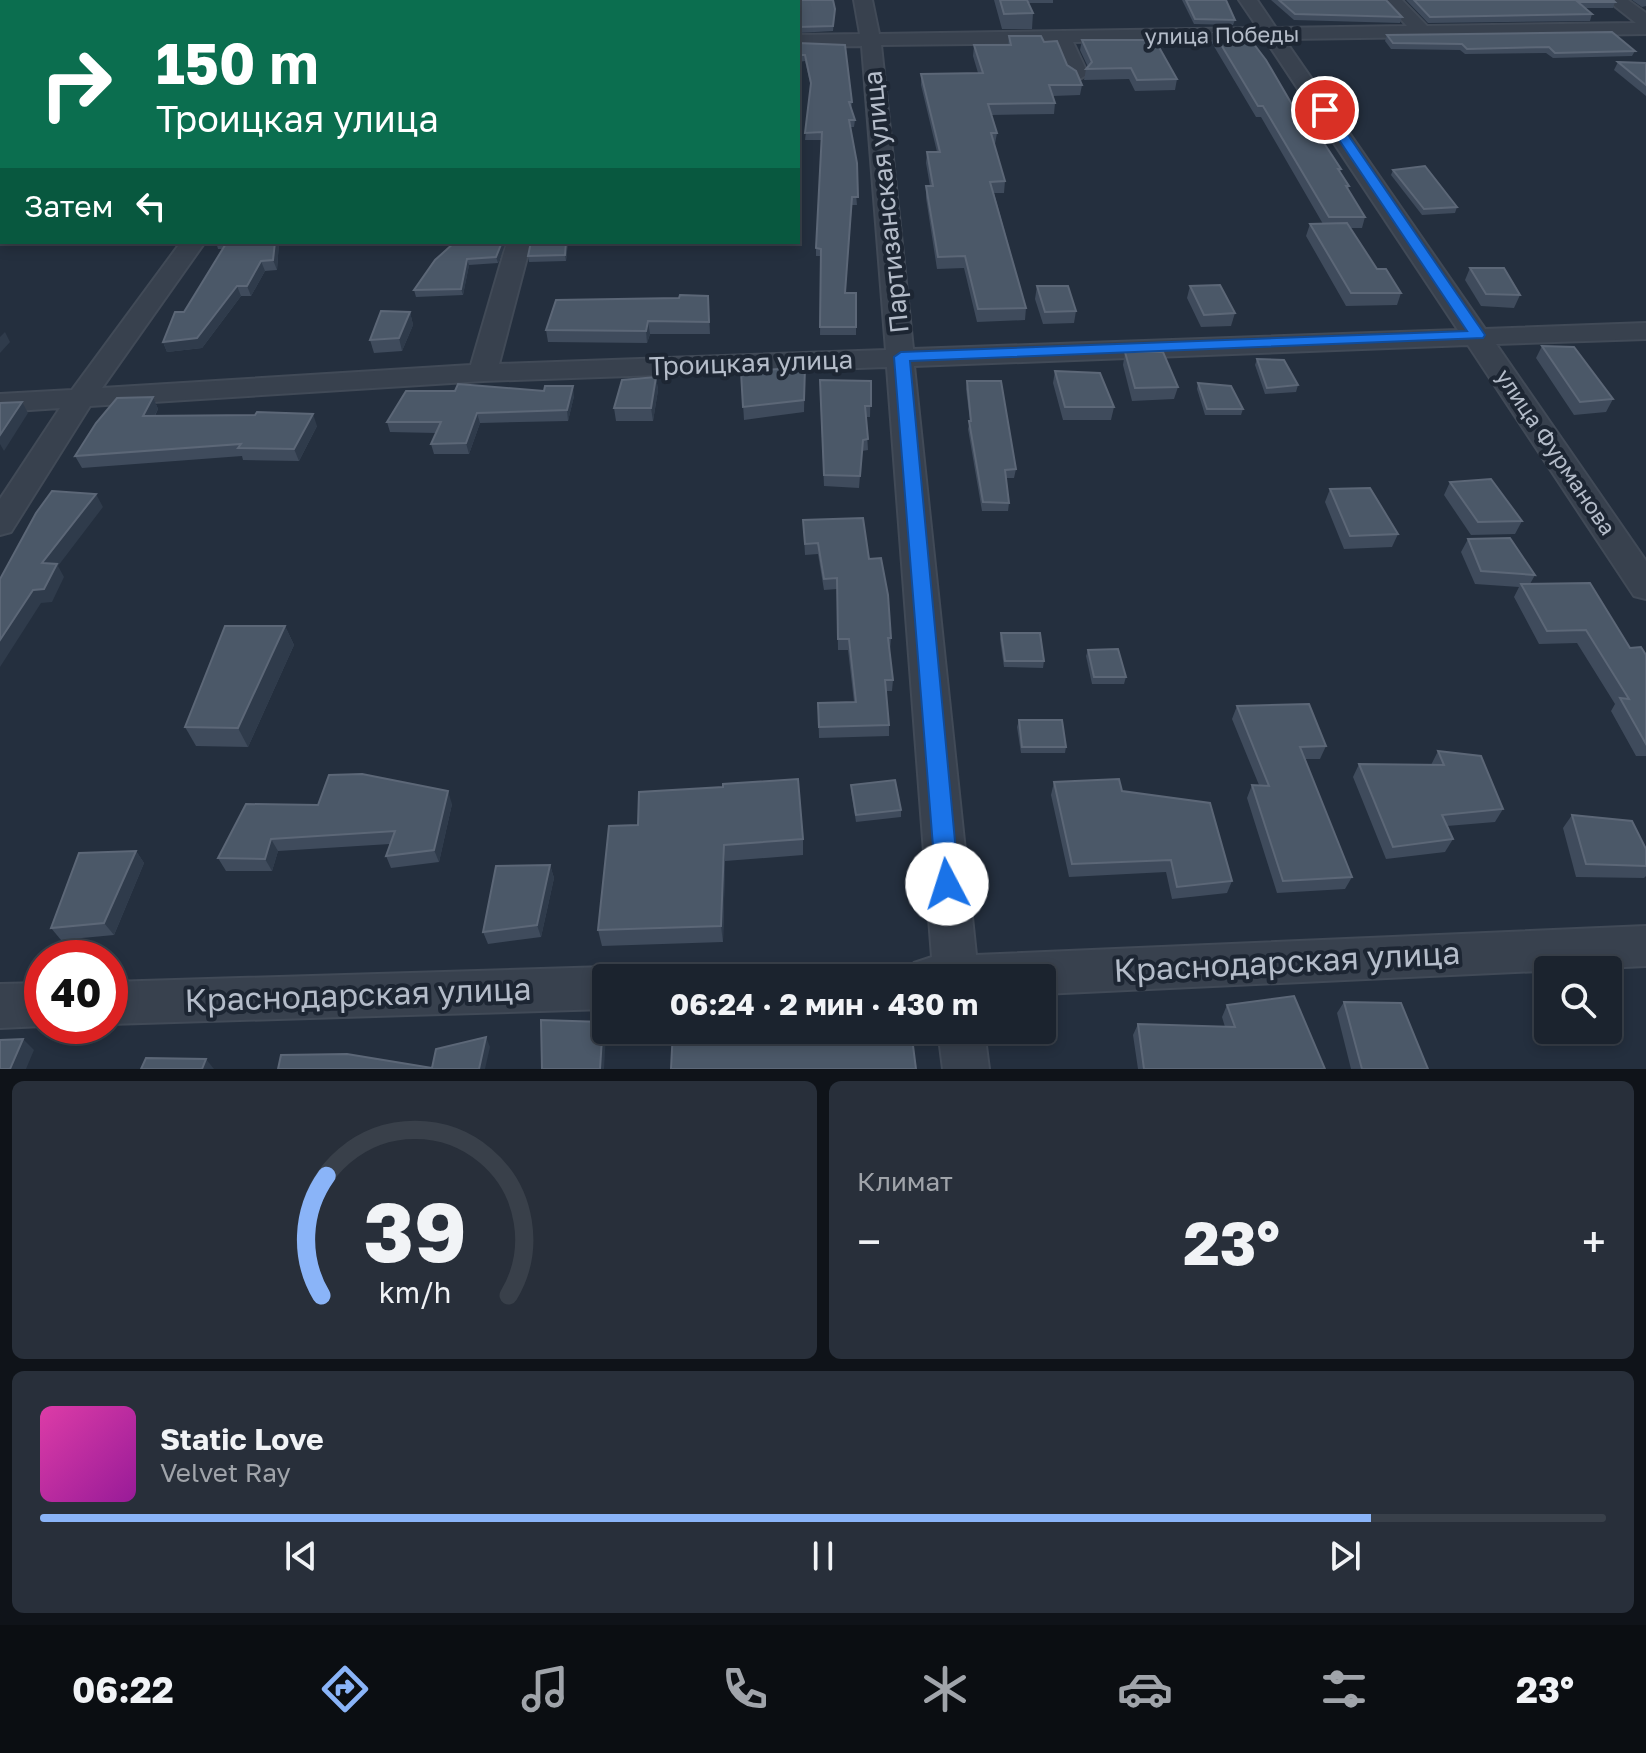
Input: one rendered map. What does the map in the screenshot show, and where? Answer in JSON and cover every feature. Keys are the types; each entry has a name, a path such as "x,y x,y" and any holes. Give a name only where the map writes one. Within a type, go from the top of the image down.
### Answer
{"street":[{"name":"Партизанская улица","path":"863,0 871,41 955,964"},
{"name":"улица Фурманова","path":"1248,0 1646,587"},
{"path":"1392,0 1423,32"},
{"path":"1616,0 1646,21"},
{"name":"улица Победы","path":"800,41 1646,28"},
{"path":"1062,38 1078,74"},
{"path":"0,524 80,399 192,244"},
{"path":"483,373 518,244"},
{"name":"Троицкая улица","path":"0,403 483,373 1646,331"},
{"name":"Краснодарская улица","path":"1056,973 1646,946"},
{"name":"Краснодарская улица","path":"128,1002 592,988"},
{"path":"0,1006 24,1005"},
{"path":"963,1044 966,1069"}],"building":[{"path":"800,0 833,0 833,26 800,27"},
{"path":"1000,0 1027,0 1033,13 1004,14"},
{"path":"1186,0 1226,0 1235,20 1195,19"},
{"path":"1279,0 1386,0 1402,17 1295,14"},
{"path":"1414,0 1615,2 1578,2 1592,14 1430,17"},
{"path":"1242,32 1266,60 1311,137 1320,137 1341,169 1338,169 1349,186 1346,186 1365,217 1329,217 1263,106 1258,106 1214,33"},
{"path":"1612,32 1635,51 1555,53 1549,47 1467,49 1462,44 1393,43 1387,35"},
{"path":"1009,36 1041,36 1044,42 1057,41 1067,65 1076,71 1082,85 1049,85 1055,103 988,104 997,133 991,133 1005,181 990,182 1026,308 978,309 965,256 938,257 926,186 933,186 927,152 940,152 921,74 983,73 974,45 1011,45"},
{"path":"1082,40 1155,40 1177,79 1137,80 1131,68 1086,69 1092,62"},
{"path":"800,43 845,45 852,102 849,102 855,120 849,120 857,163 858,197 852,197 845,293 856,293 856,327 820,327 821,249 816,248 822,132 805,133 811,83 805,55 800,55"},
{"path":"1618,62 1646,63 1646,85"},
{"path":"1425,166 1457,207 1424,209 1393,170"},
{"path":"1347,223 1377,269 1386,269 1401,293 1351,293 1310,224"},
{"path":"226,244 275,244 273,260 261,261 247,286 237,286 197,338 163,342 175,312 184,312"},
{"path":"453,244 501,244 496,257 467,259 461,289 414,290 435,260"},
{"path":"531,244 566,244 565,255 528,256"},
{"path":"1470,268 1504,268 1520,295 1486,294"},
{"path":"1220,285 1235,313 1204,315 1190,286"},
{"path":"1037,286 1068,286 1076,311 1045,312"},
{"path":"680,295 708,296 709,322 648,321 646,331 546,330 556,300 679,298"},
{"path":"381,311 410,312 399,338 370,340"},
{"path":"1542,346 1574,347 1613,399 1580,402"},
{"path":"1125,352 1163,352 1178,387 1135,388"},
{"path":"1257,359 1284,360 1298,385 1267,388"},
{"path":"805,367 804,400 743,407 741,372"},
{"path":"1055,371 1100,373 1114,407 1065,407"},
{"path":"656,377 651,408 614,408 622,380"},
{"path":"820,380 871,381 871,406 865,406 868,439 863,440 860,476 824,475"},
{"path":"967,381 1001,381 1016,469 1005,470 1009,503 983,502 969,421"},
{"path":"1198,383 1231,386 1243,409 1207,409"},
{"path":"458,384 544,391 545,386 573,386 567,410 477,413 466,443 431,444 441,422 387,422 406,391 455,391"},
{"path":"153,397 143,416 255,415 257,412 313,414 294,449 238,448 241,444 75,456 117,398"},
{"path":"22,402 0,435 0,403"},
{"path":"1491,479 1522,521 1478,522 1450,482"},
{"path":"1370,488 1398,534 1350,536 1330,489"},
{"path":"52,491 96,494 42,563 57,564 44,589 33,590 0,640 0,579 36,513"},
{"path":"863,518 869,559 881,558 888,595 891,638 888,638 893,680 885,680 889,725 819,727 818,703 856,702 849,639 838,639 837,578 824,579 818,543 805,544 803,520"},
{"path":"1510,538 1535,575 1481,571 1468,539"},
{"path":"1590,583 1630,648 1641,647 1646,655 1646,744 1620,698 1629,699 1586,630 1547,631 1521,584"},
{"path":"225,626 285,626 238,728 185,727"},
{"path":"1001,633 1040,633 1044,661 1005,661"},
{"path":"1118,649 1126,677 1094,677 1088,650"},
{"path":"1309,704 1326,746 1300,747 1352,877 1283,881 1252,785 1269,786 1237,706"},
{"path":"1019,720 1062,720 1066,747 1022,747"},
{"path":"1438,751 1481,756 1503,809 1442,815 1453,839 1393,847 1359,764 1444,765"},
{"path":"362,774 448,791 434,850 386,856 395,831 271,839 265,859 218,858 246,804 318,805 329,775"},
{"path":"798,779 803,839 724,845 721,926 598,930 609,826 638,825 639,792"},
{"path":"1119,779 1122,791 1210,803 1232,881 1177,887 1171,860 1072,864 1054,782"},
{"path":"895,780 901,810 856,815 851,785"},
{"path":"1572,815 1632,821 1646,849 1646,866 1586,864"},
{"path":"136,851 104,923 51,928 79,853"},
{"path":"550,865 537,925 483,932 496,866"},
{"path":"1294,996 1325,1069 1144,1069 1138,1024 1235,1027 1227,1005"},
{"path":"1344,1002 1401,1003 1428,1069 1362,1069"},
{"path":"541,1020 592,1022 592,1044 602,1044 600,1069 542,1069"},
{"path":"486,1037 479,1069 278,1069 281,1055 347,1054 432,1068 436,1049"},
{"path":"23,1039 10,1069 0,1069 0,1040"},
{"path":"672,1044 913,1044 916,1069 671,1069"},
{"path":"146,1058 206,1059 202,1069 141,1069"}],"route":[{"path":"947,884 901,357 1477,335 1325,110"}]}
